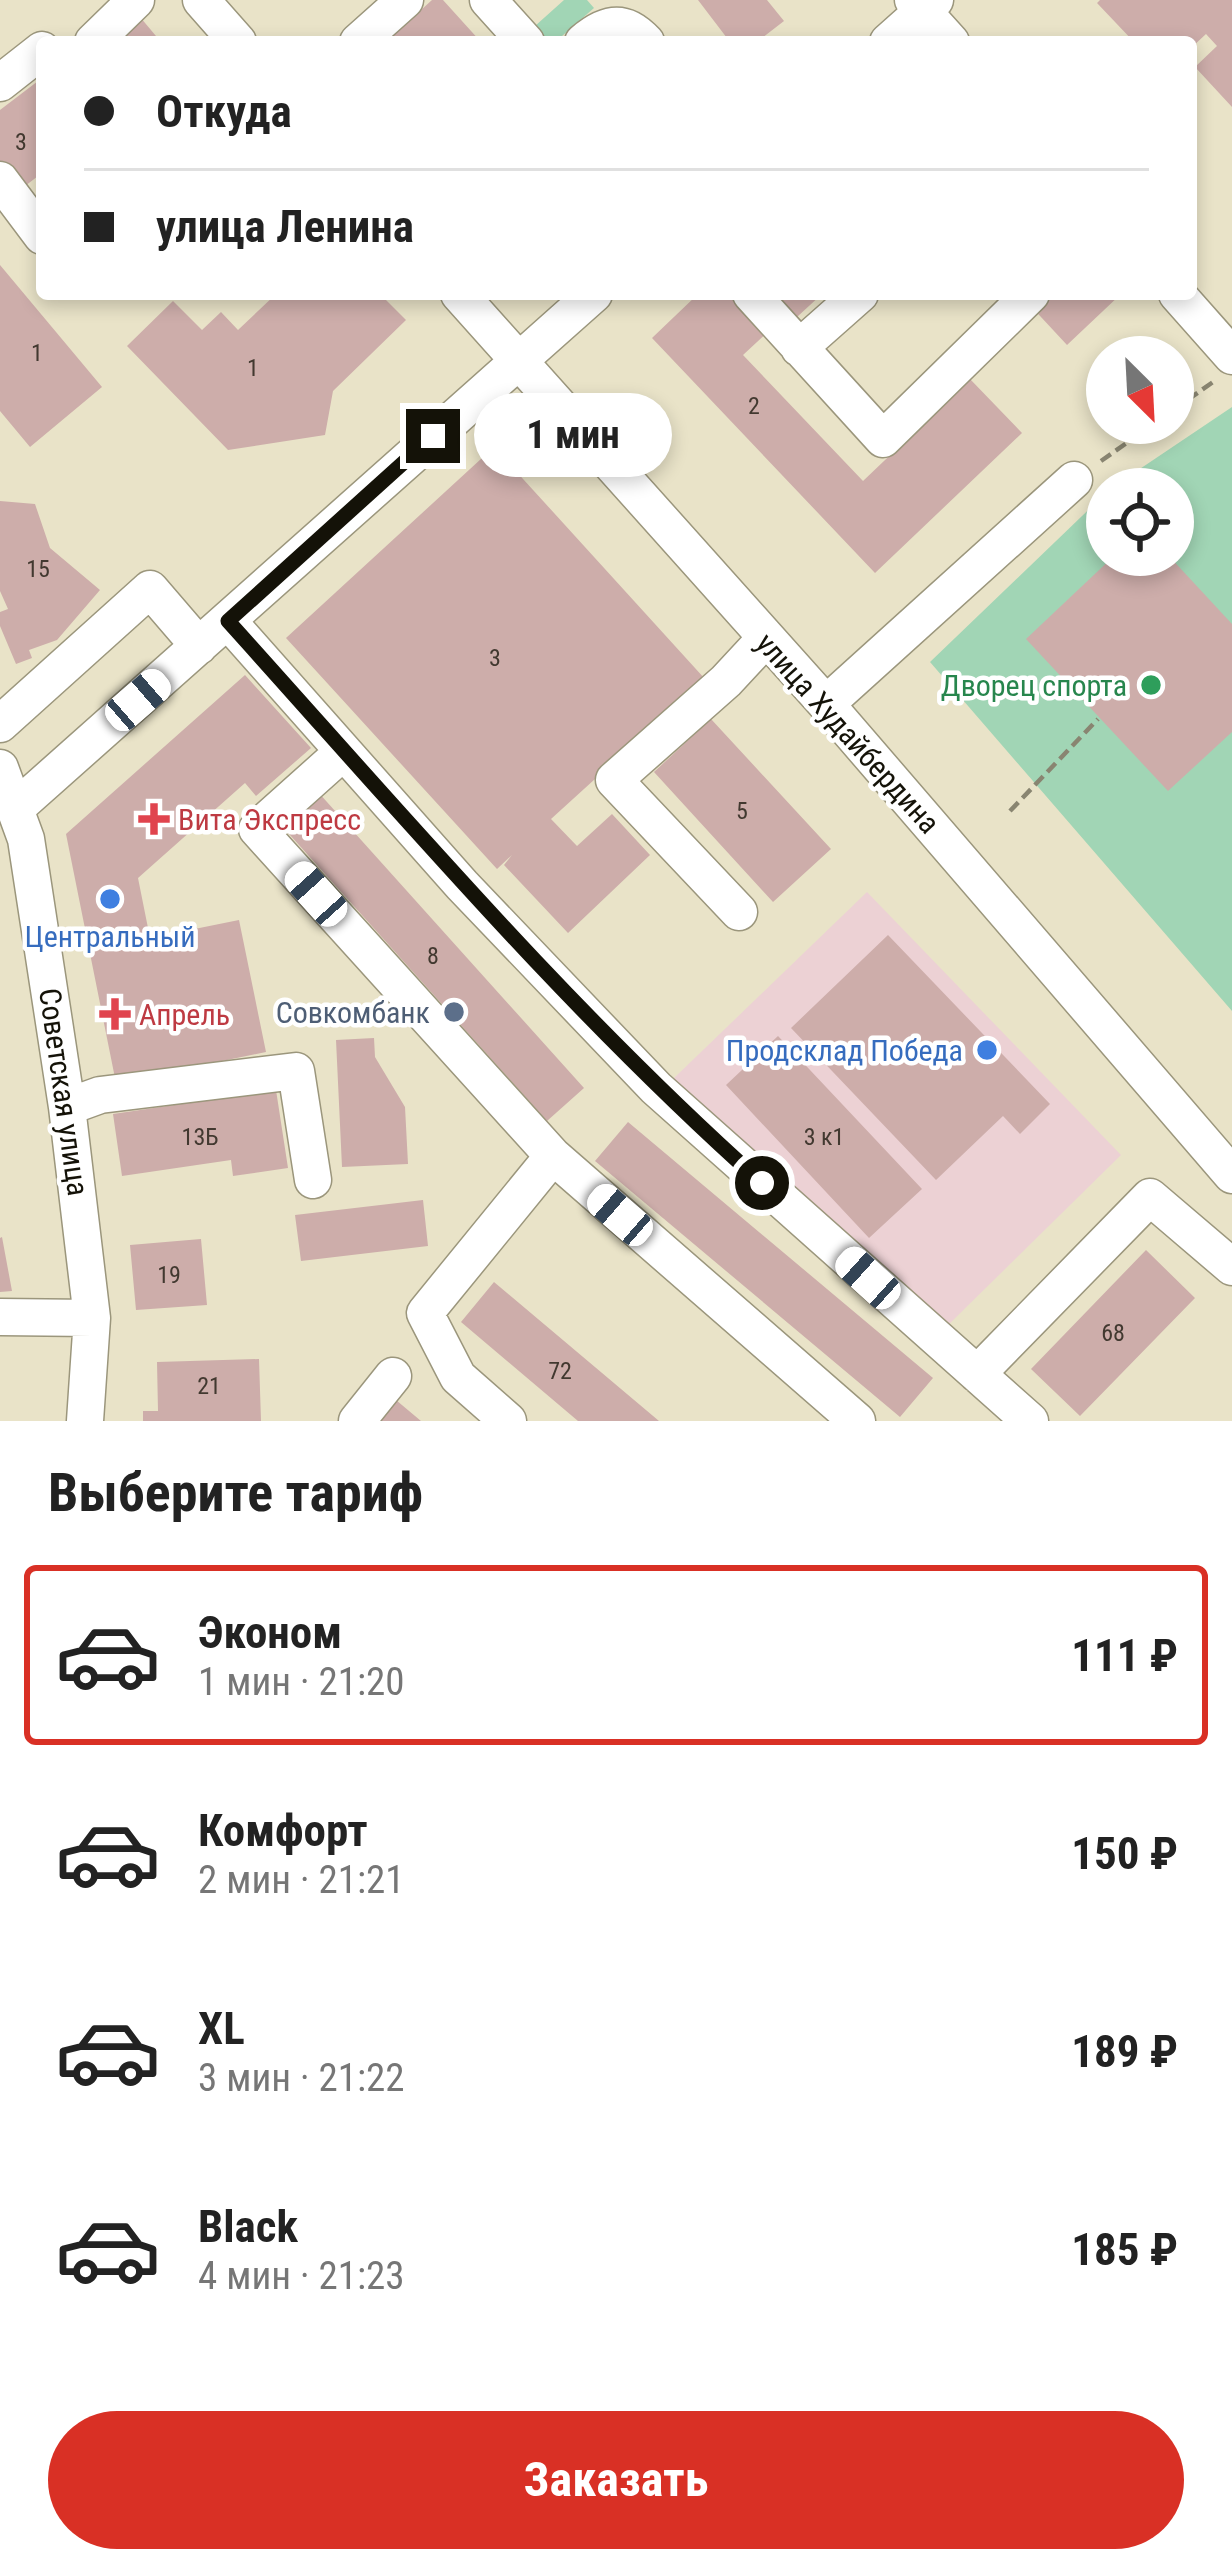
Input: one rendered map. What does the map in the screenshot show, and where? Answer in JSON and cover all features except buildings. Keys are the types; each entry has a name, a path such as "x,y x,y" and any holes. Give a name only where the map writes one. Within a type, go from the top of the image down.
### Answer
{"street":[{"path":"97,36 136,0"},
{"path":"200,0 233,36"},
{"path":"365,36 405,0"},
{"path":"488,0 521,36"},
{"path":"894,36 924,4 947,36"},
{"path":"60,36 75,24 85,36"},
{"path":"591,36 619,24 640,36"},
{"path":"0,83 36,55"},
{"path":"0,180 24,225"},
{"name":"улица Худайбердина","path":"464,300 826,704 1232,1175"},
{"path":"14,836 199,646 587,300"},
{"path":"757,300 883,439 1025,300"},
{"path":"800,347 853,300"},
{"path":"1181,300 1225,368"},
{"path":"826,704 1073,480"},
{"path":"0,724 150,590 199,646"},
{"path":"228,621 343,753 656,1088 1030,1421"},
{"path":"739,912 614,779 726,681 765,639"},
{"path":"343,753 257,829 553,1156 857,1421"},
{"name":"Советская улица","path":"0,768 67,1106 92,1318 85,1421"},
{"path":"67,1106 100,1095 296,1071 313,1180"},
{"path":"508,1421 458,1377 425,1312 553,1156"},
{"path":"977,1373 1150,1197 1232,1267"},
{"path":"0,1317 92,1318"},
{"path":"357,1421 393,1376"}],"path":[{"path":"1194,393 1225,368"},
{"path":"1073,480 1125,444"},
{"path":"1010,812 1098,719"}],"shaded area":[{"path":"867,892 1121,1155 939,1334 673,1079"}],"green space":[{"path":"564,0 587,0 594,8 562,36 544,36 535,26"},
{"path":"1232,407 1232,1011 930,662 1086,512 1086,576 1194,576 1194,468 1141,468 1177,444 1194,444 1194,433"}],"place":[{"name":"Дворец спорта","path":"1151,685"},
{"name":"Вита Экспресс","path":"154,819"},
{"name":"Центральный","path":"110,899"},
{"name":"Совкомбанк","path":"454,1012"},
{"name":"Апрель","path":"115,1014"},
{"name":"Продсклад Победа","path":"987,1050"}],"route":[{"path":"433,436 228,621 462,885 656,1088 762,1183"}]}
